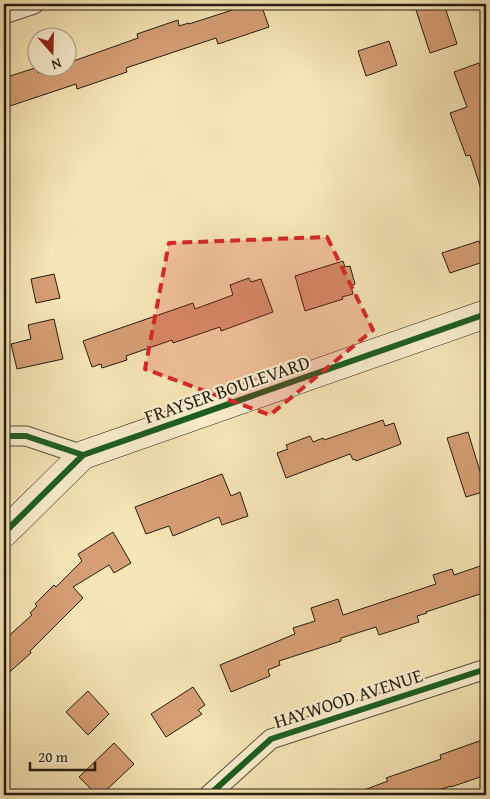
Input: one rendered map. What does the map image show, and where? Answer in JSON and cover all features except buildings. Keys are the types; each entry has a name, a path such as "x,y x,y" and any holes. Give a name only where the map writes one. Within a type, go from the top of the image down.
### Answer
{"main road":[{"name":"FRAYSER BOULEVARD","path":"4,532 84,455 486,314"}],"street":[{"path":"4,14 34,4"},
{"path":"4,436 26,436 84,455"},
{"name":"HAYWOOD AVENUE","path":"209,795 271,739 486,669"}],"highlighted area":[{"path":"327,237 373,330 270,415 145,369 169,243"}],"cycle path":[{"path":"4,533 83,455 486,314"},
{"path":"4,436 26,436 83,455"},
{"path":"209,795 271,739 486,669"}]}
